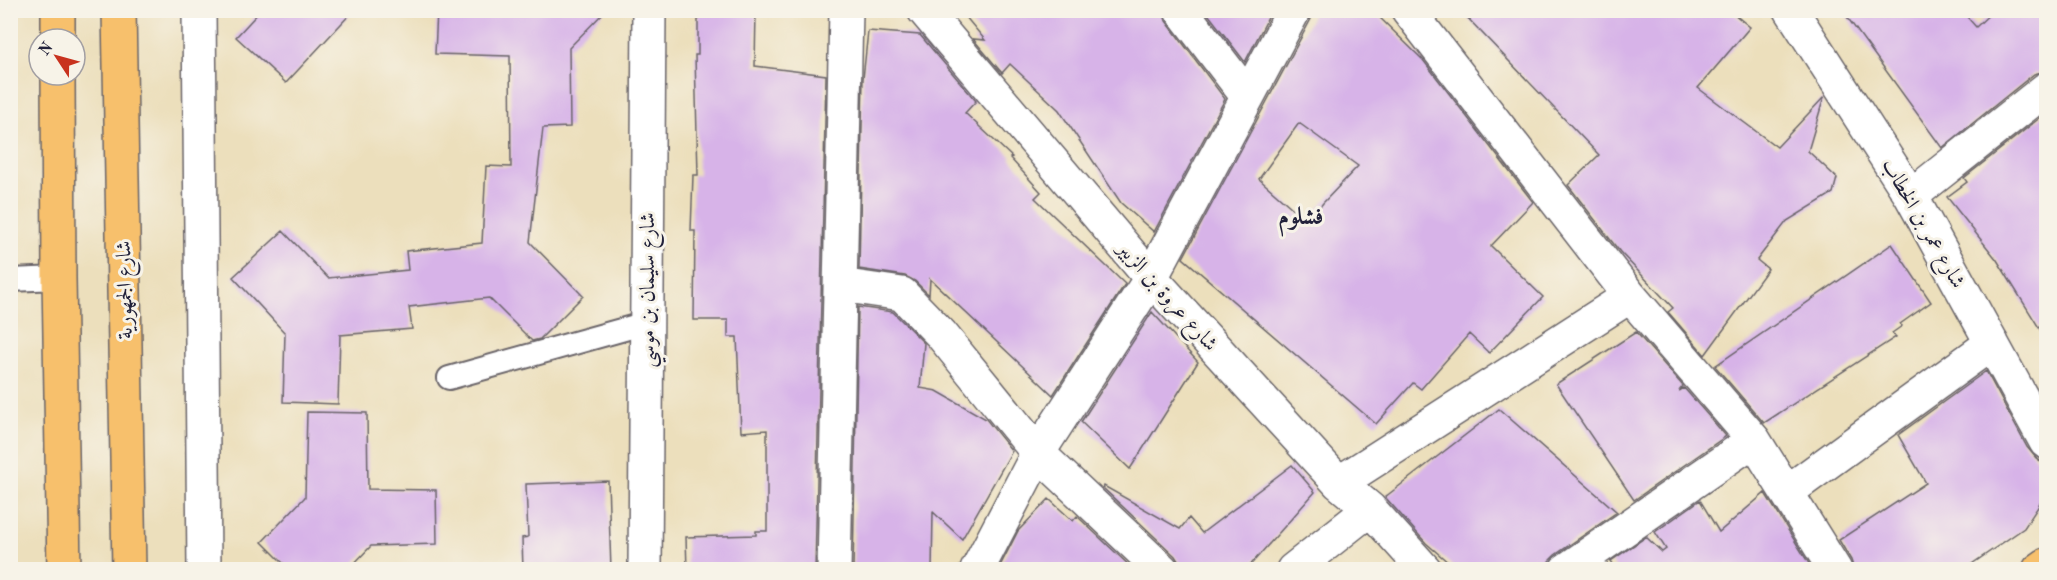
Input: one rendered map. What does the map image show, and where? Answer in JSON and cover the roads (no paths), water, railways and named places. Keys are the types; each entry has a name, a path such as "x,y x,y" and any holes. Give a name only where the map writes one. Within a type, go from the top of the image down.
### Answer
{"main road":[{"path":"58,10 58,27"},
{"name":"شارع الجمهورية","path":"119,10 129,570"},
{"path":"58,87 58,278 64,570"},
{"path":"2039,570 2046,565"}],"street":[{"path":"199,10 204,570"},
{"name":"شارع سليمان بن موسي","path":"645,570 649,10"},
{"path":"834,570 846,10"},
{"name":"شارع عروة بن الزبير","path":"924,10 1151,278 1339,483 1370,509 1425,570"},
{"path":"1181,10 1247,96"},
{"path":"977,570 1038,453 1151,278 1294,10"},
{"path":"1408,10 1630,296 1754,440 1834,570"},
{"name":"شارع عمر بن الخطاب","path":"1791,10 1911,196 2046,442"},
{"path":"1911,196 2046,88"},
{"path":"840,285 902,294 941,334 1038,453 1162,570"},
{"path":"1339,483 1630,296"},
{"path":"1787,492 1992,343"},
{"path":"1566,570 1754,440"},
{"path":"1293,570 1370,509"}],"lane":[{"path":"10,280 58,278"},
{"path":"449,378 646,323"}],"district":[{"name":"فشلوم","path":"1301,216"}]}
